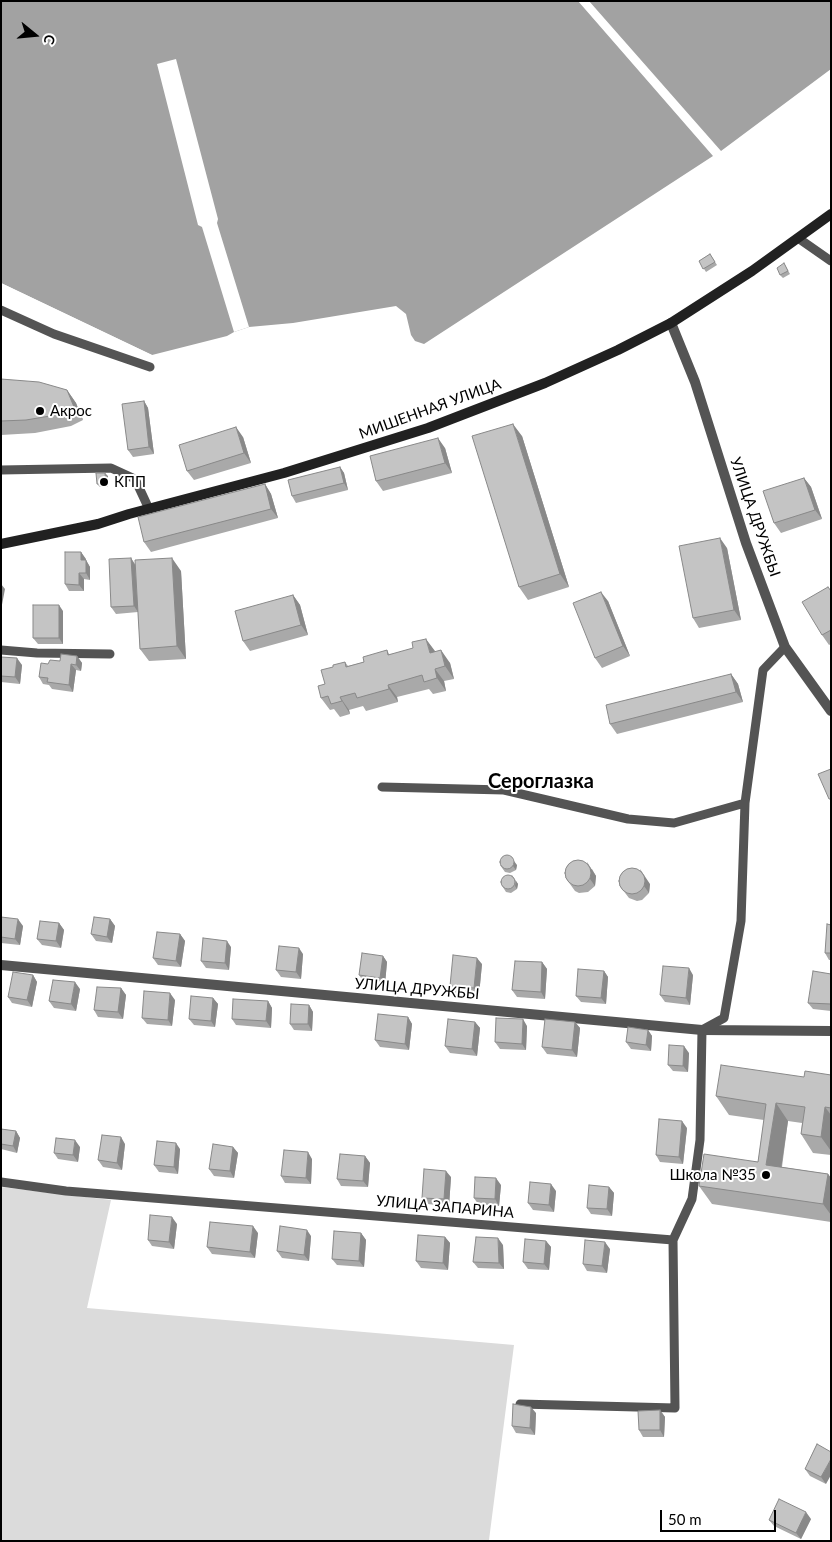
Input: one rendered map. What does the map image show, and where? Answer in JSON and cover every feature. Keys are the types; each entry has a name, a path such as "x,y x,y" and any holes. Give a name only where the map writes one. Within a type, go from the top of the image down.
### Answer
{"main road":[{"name":"МИШЕННАЯ УЛИЦА","path":"1,544 62,532 284,473 428,428 545,383 618,350 671,323 712,298 831,214"}],"street":[{"name":"УЛИЦА ДРУЖБЫ","path":"671,323 695,382 746,543 785,647 831,710"},
{"name":"УЛИЦА ДРУЖБЫ","path":"1,965 702,1030 831,1031"}],"lane":[{"path":"798,238 831,261"},
{"path":"1,310 54,334 150,367"},
{"path":"1,470 111,468 135,479 149,509"},
{"path":"520,1404 675,1408 673,1240 692,1200 700,1140 702,1030 724,1018 741,921 745,803 763,670 785,647"},
{"path":"1,650 37,653 110,654"},
{"path":"382,787 504,790 628,819 674,823 745,803"},
{"name":"УЛИЦА ЗАПАРИНА","path":"1,1182 66,1191 673,1240"}],"shaded area":[{"path":"1,1 578,1 713,156 424,344 415,341 411,335 406,314 396,306 293,323 249,327 227,336 152,355 1,283"},
{"path":"589,1 831,1 831,69 721,151"},
{"path":"1,1187 111,1200 87,1308 514,1345 489,1540 491,1541 1,1541"}],"pier":[{"path":"176,59 218,219 217,223 249,327 234,332 202,227 198,225 157,64"},
{"path":"1,283 152,355 152,358 1,286"}],"building":[{"path":"710,254 715,262 703,269 699,261"},
{"path":"784,263 788,271 780,275 777,268"},
{"path":"1,379 39,382 67,390 74,407 62,414 26,420 1,421"},
{"path":"144,401 149,447 128,450 122,404"},
{"path":"513,424 560,574 519,587 472,436"},
{"path":"236,427 244,453 187,471 179,445"},
{"path":"438,438 445,463 376,481 370,456"},
{"path":"340,467 344,483 292,496 288,480"},
{"path":"96,473 105,473 106,483 97,484"},
{"path":"804,478 815,510 774,523 763,491"},
{"path":"265,484 271,509 144,542 138,517"},
{"path":"720,538 734,610 693,618 679,546"},
{"path":"65,552 81,552 81,560 86,560 86,573 79,573 79,585 65,584"},
{"path":"131,558 134,606 111,607 109,559"},
{"path":"172,558 177,646 140,649 135,560"},
{"path":"828,587 831,591 831,630 822,635 802,602"},
{"path":"601,592 623,646 595,658 573,603"},
{"path":"293,595 301,625 243,641 235,611"},
{"path":"33,605 59,605 59,638 33,638"},
{"path":"426,639 430,653 441,650 445,666 435,669 437,678 424,682 422,675 388,685 389,689 357,698 355,693 340,697 342,701 331,704 328,696 321,698 318,686 325,684 321,670 345,662 346,667 364,662 363,657 387,650 388,655 413,648 412,642"},
{"path":"61,654 77,656 76,665 71,664 69,685 47,682 48,678 39,677 41,663 48,664 50,660 60,661"},
{"path":"1,657 17,658 15,677 1,676"},
{"path":"731,674 736,692 610,724 606,705"},
{"path":"831,769 831,799 829,799 818,774"},
{"path":"504,855 510,855 514,862 510,869 504,869 500,865 500,859"},
{"path":"578,860 587,864 591,873 587,882 578,886 569,882 565,873 569,864"},
{"path":"632,868 641,872 645,881 641,890 632,894 623,890 619,881 623,872"},
{"path":"505,875 511,875 515,882 511,889 505,889 501,885 501,879"},
{"path":"1,917 18,919 15,939 1,937"},
{"path":"94,917 110,919 107,937 91,934"},
{"path":"40,921 59,923 56,941 37,939"},
{"path":"827,924 831,925 831,953 825,953"},
{"path":"157,932 180,934 176,961 153,958"},
{"path":"203,938 227,941 225,963 201,961"},
{"path":"279,946 299,948 296,972 276,970"},
{"path":"362,953 383,956 380,978 359,975"},
{"path":"453,955 477,958 474,988 450,986"},
{"path":"515,961 542,962 541,992 512,990"},
{"path":"663,966 689,968 686,998 660,995"},
{"path":"578,969 604,971 601,998 576,996"},
{"path":"813,971 831,974 831,1004 808,1003"},
{"path":"13,972 33,975 27,1000 8,997"},
{"path":"53,980 75,982 71,1004 49,1001"},
{"path":"97,987 121,988 118,1012 94,1010"},
{"path":"144,991 170,993 168,1020 142,1018"},
{"path":"191,996 213,998 211,1021 189,1019"},
{"path":"233,999 268,1001 266,1021 232,1019"},
{"path":"291,1004 309,1005 308,1024 290,1024"},
{"path":"378,1014 408,1017 405,1044 375,1040"},
{"path":"496,1018 523,1019 522,1044 495,1042"},
{"path":"448,1019 475,1022 472,1049 445,1046"},
{"path":"545,1019 575,1022 572,1050 542,1047"},
{"path":"628,1027 648,1030 646,1045 626,1042"},
{"path":"669,1045 684,1046 683,1066 668,1065"},
{"path":"721,1065 804,1077 805,1071 831,1075 831,1108 825,1107 821,1137 801,1134 805,1107 776,1103 766,1165 828,1174 823,1204 699,1186 704,1154 758,1162 766,1104 716,1096"},
{"path":"659,1119 682,1121 679,1157 656,1155"},
{"path":"1,1129 16,1131 13,1146 1,1144"},
{"path":"102,1135 121,1137 117,1163 98,1160"},
{"path":"56,1138 75,1140 73,1155 54,1153"},
{"path":"157,1141 176,1143 174,1167 154,1165"},
{"path":"213,1144 233,1147 230,1171 209,1169"},
{"path":"284,1150 308,1152 306,1178 281,1176"},
{"path":"340,1154 365,1156 363,1181 337,1179"},
{"path":"424,1169 446,1171 444,1199 422,1198"},
{"path":"475,1177 496,1178 495,1199 474,1198"},
{"path":"530,1182 551,1184 549,1205 528,1203"},
{"path":"589,1185 609,1187 607,1209 587,1208"},
{"path":"150,1215 172,1217 169,1242 148,1240"},
{"path":"210,1222 253,1226 250,1252 207,1247"},
{"path":"280,1226 307,1230 304,1255 277,1251"},
{"path":"334,1231 361,1233 359,1261 332,1259"},
{"path":"418,1235 445,1237 443,1263 416,1261"},
{"path":"476,1237 498,1238 499,1263 473,1262"},
{"path":"525,1239 546,1241 544,1264 523,1262"},
{"path":"585,1240 605,1242 602,1266 583,1264"},
{"path":"513,1404 531,1407 530,1428 512,1426"},
{"path":"660,1410 660,1430 639,1430 638,1411"},
{"path":"817,1444 831,1452 831,1459 821,1477 805,1469"},
{"path":"779,1499 806,1512 796,1533 769,1520"}],"place":[{"name":"Акрос","path":"40,411"},
{"name":"КПП","path":"104,482"},
{"name":"Школа №35","path":"766,1175"}],"district":[{"name":"Сероглазка","path":"541,782"}]}
